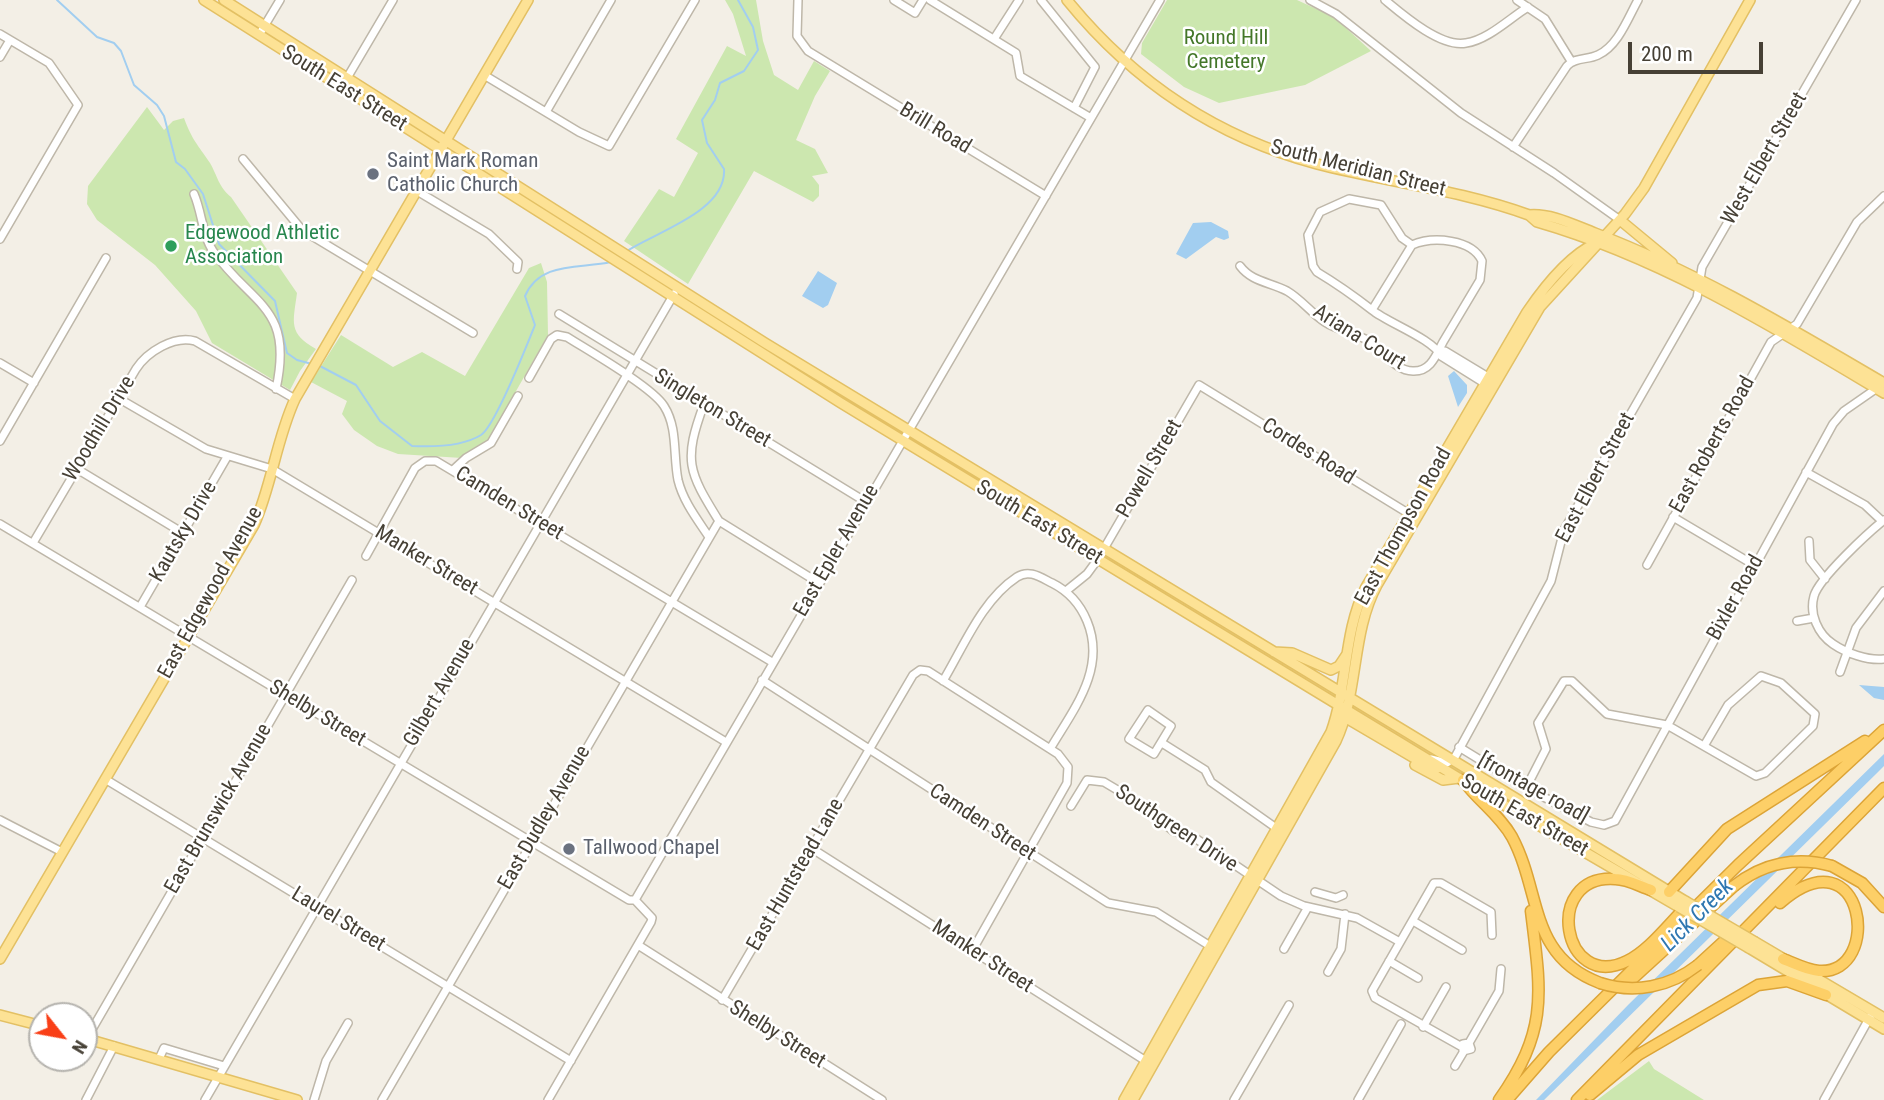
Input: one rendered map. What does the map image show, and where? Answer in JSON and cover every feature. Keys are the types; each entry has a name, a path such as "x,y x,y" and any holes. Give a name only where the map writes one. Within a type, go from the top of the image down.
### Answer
{"highway":[{"path":"1669,892 1727,829 1845,756 1884,724"},
{"path":"1507,1100 1561,1041 1738,865 1884,730"},
{"path":"1461,779 1505,825 1526,876 1541,928 1553,948 1576,971 1600,983 1621,988 1647,988 1674,980 1698,965 1764,905 1776,899"},
{"path":"1577,1100 1884,788"},
{"path":"1561,1041 1608,1002 1734,886 1758,870 1782,862 1814,862 1832,866 1862,883 1884,907"},
{"path":"1651,890 1615,878 1596,881 1585,887 1575,898 1568,916 1570,936 1577,950 1591,963 1602,966 1629,961 1705,889 1738,865"},
{"path":"1499,1100 1524,1062 1539,1014 1539,976 1526,876"},
{"path":"1727,950 1805,885 1830,883 1849,891 1856,898 1863,911 1866,932 1853,957 1836,968 1821,971 1783,959"},
{"path":"1584,1100 1638,1055 1758,985 1787,981 1826,995"}],"main road":[{"name":"South East Street","path":"204,0 636,261 675,292 902,440 1344,694 1669,892 1682,904"},
{"name":"South East Street","path":"224,0 347,78 443,146 625,267 675,292 908,430 1342,713 1430,759 1651,890 1682,904 1752,945 1826,995 1871,1016 1884,1018"},
{"name":"East Edgewood Avenue","path":"0,958 254,526 282,430 295,399 527,0"},
{"name":"South Meridian Street","path":"1067,0 1125,62 1191,110 1277,151 1324,165 1454,192 1529,215 1542,214 1700,283"},
{"name":"East Thompson Road","path":"1282,827 1336,741 1342,713 1348,653 1363,595 1413,516 1538,296 1586,247 1600,239 1620,220 1644,188 1750,0"},
{"name":"South Meridian Street","path":"1620,220 1675,267 1700,283 1882,387"},
{"name":"South Meridian Street","path":"1600,239 1675,267"},
{"name":"East Thompson Road","path":"1344,694 1352,682 1369,602 1413,516"},
{"path":"1273,652 1292,653 1331,670 1339,666 1348,653"},
{"path":"1254,654 1295,666"},
{"name":"East Thompson Road","path":"1124,1100 1149,1063 1253,879 1342,713"},
{"path":"1342,713 1423,763 1443,768 1455,767 1483,780"},
{"path":"1336,741 1347,731 1361,731 1438,778 1448,781 1461,779"},
{"name":"South East Street","path":"1752,945 1783,959 1871,1016 1884,1029"},
{"path":"0,1014 28,1022"},
{"path":"98,1042 297,1100"},
{"name":"East Thompson Road","path":"1133,1100 1149,1063"}],"street":[{"path":"259,35 279,0"},
{"path":"347,78 393,0"},
{"path":"546,112 611,0"},
{"path":"484,75 604,146 609,146 695,0"},
{"name":"Brill Road","path":"797,0 799,40 808,51 1046,196"},
{"path":"894,0 915,13 923,0"},
{"path":"930,0 1016,53 1020,76 1091,118"},
{"path":"994,40 1018,0"},
{"path":"1041,0 1095,68 1074,108"},
{"name":"East Epler Avenue","path":"635,900 1160,0"},
{"name":"South Meridian Street","path":"1310,0 1336,14 1451,106 1620,220"},
{"path":"1385,0 1413,23 1459,44 1479,39 1528,7"},
{"path":"1517,0 1549,24 1571,61"},
{"path":"1513,147 1571,61 1591,58 1609,48 1638,0"},
{"name":"West Elbert Street","path":"1700,283 1702,267 1856,0"},
{"path":"0,34 49,63 78,105 0,239"},
{"path":"0,57 10,40"},
{"path":"243,159 302,230 472,333"},
{"path":"417,191 494,237 518,262 517,269"},
{"path":"194,194 212,249 269,312 277,331 282,361 276,389 295,399"},
{"name":"East Roberts Road","path":"1647,565 1771,342 1797,324 1857,222 1884,196"},
{"path":"1439,351 1482,272 1481,258 1469,246 1441,241 1412,245 1402,238 1381,205 1353,199 1321,210 1308,235 1314,269 1361,298 1372,310 1439,351 1445,351 1491,382"},
{"path":"1372,310 1412,245"},
{"path":"0,441 106,258"},
{"name":"Ariana Court","path":"1240,266 1250,277 1292,294 1328,324 1369,341 1406,370 1425,368 1439,351"},
{"name":"East Elbert Street","path":"1452,761 1551,581 1564,530 1697,298 1700,283"},
{"name":"Gilbert Avenue","path":"205,1100 675,292"},
{"name":"Singleton Street","path":"559,314 634,363 866,502"},
{"path":"528,378 551,339 557,335 567,337 656,397 667,412 674,437 680,485 709,537"},
{"name":"Woodhill Drive","path":"33,543 118,398 144,359 177,340 188,339 276,389"},
{"path":"0,363 34,383"},
{"name":"Cordes Road","path":"1199,385 1413,516"},
{"name":"Powell Street","path":"1066,592 1087,573 1101,554 1199,385"},
{"name":"Bixler Road","path":"1609,824 1620,814 1838,416 1882,387"},
{"path":"453,470 466,457 491,443 518,396"},
{"name":"Manker Street","path":"118,398 198,446 272,469 726,742"},
{"path":"704,404 692,438 691,458 699,491 719,521 819,583"},
{"name":"Kautsky Drive","path":"140,607 228,457"},
{"name":"Camden Street","path":"379,534 415,468 425,461 436,461 772,662"},
{"path":"77,469 183,533"},
{"path":"1806,472 1865,505 1883,521 1825,579 1814,594 1814,618 1823,637 1836,646 1864,658 1884,659"},
{"path":"1673,517 1754,565"},
{"name":"East Dudley Avenue","path":"382,1100 719,521"},
{"name":"Shelby Street","path":"0,524 629,900 635,900"},
{"path":"366,556 379,534"},
{"path":"1809,541 1810,560 1825,579"},
{"path":"972,951 1069,775 1064,760 1050,749 943,681 988,606 1017,577 1035,574 1066,592 1082,610 1089,625 1093,660 1085,690 1050,749"},
{"name":"East Brunswick Avenue","path":"98,1016 352,580"},
{"path":"1840,672 1856,628 1884,591"},
{"path":"1797,621 1814,618"},
{"name":"East Huntstead Lane","path":"722,1000 915,673 925,670 943,681"},
{"path":"1526,788 1546,749 1538,723 1564,681 1572,681 1607,714 1667,725 1703,746 1756,776 1765,773 1813,726 1815,714 1781,683 1761,676 1728,705 1703,746"},
{"name":"Camden Street","path":"762,680 1108,903 1156,912 1213,949"},
{"path":"1146,710 1171,726 1161,743 1153,754 1129,740 1146,710"},
{"path":"1161,743 1205,770 1211,782 1282,827"},
{"path":"1439,753 1458,748"},
{"name":"[frontage road]","path":"1458,748 1591,822 1609,824"},
{"path":"1430,759 1452,761"},
{"name":"Laurel Street","path":"105,779 571,1061"},
{"name":"Southgreen Drive","path":"1071,806 1087,780 1104,782 1141,804 1173,831 1195,838 1227,858 1253,879"},
{"path":"0,820 62,852"},
{"name":"Manker Street","path":"811,848 1149,1063"},
{"path":"1253,879 1285,898 1308,907 1345,914 1400,942"},
{"path":"1479,1054 1423,1027 1372,995 1389,961 1436,883 1491,912 1492,935"},
{"path":"1315,892 1336,898 1343,895"},
{"path":"548,1100 652,918 635,900"},
{"path":"1284,949 1308,907"},
{"path":"1328,972 1341,949 1345,914"},
{"path":"1413,921 1462,950"},
{"name":"Shelby Street","path":"638,946 882,1100"},
{"path":"1389,961 1418,978"},
{"path":"1455,1066 1499,991 1500,969"},
{"path":"1423,1027 1446,987"},
{"path":"1234,1100 1289,1005"},
{"path":"1824,1100 1871,1016"},
{"path":"314,1100 326,1061 348,1023"},
{"path":"1358,1100 1401,1024"},
{"path":"86,1100 114,1046"},
{"path":"159,1059 165,1048 224,1066"}],"green space":[{"path":"725,0 756,0 763,41 774,75 798,90 814,61 830,71 815,96 796,140 815,149 828,173 812,176 819,185 819,196 813,202 754,171 688,284 624,241 659,189 674,197 698,153 676,139 727,46 746,56 733,14"},
{"name":"Round Hill Cemetery","path":"1167,0 1297,0 1334,17 1371,51 1305,85 1219,103 1184,87 1141,54 1142,43"},
{"name":"Edgewood Athletic Association","path":"147,107 164,130 173,121 184,118 221,185 297,293 294,320 297,332 316,349 290,390 212,343 196,311 155,265 97,220 87,204 88,186"},
{"path":"541,263 547,282 548,335 487,442 462,458 398,454 377,446 354,430 342,414 347,401 311,382 341,335 393,367 422,352 465,376 529,268"},
{"path":"1649,1061 1654,1069 1704,1100 1597,1100"}],"water":[{"path":"1211,222 1228,231 1229,238 1224,240 1216,237 1186,259 1176,254 1193,223"},
{"path":"818,271 837,283 828,305 823,308 802,296"},
{"path":"1454,371 1467,385 1467,393 1458,407 1448,376"},
{"path":"1859,685 1884,687 1884,700 1874,698"},
{"name":"Lick Creek","path":"1884,754 1884,766 1876,774 1544,1100 1536,1100 1629,1004"}],"waterway":[{"path":"57,0 97,37 114,43 121,51 134,85 157,105 164,116 176,162 185,169 203,194 219,244 275,301 287,353 297,360 312,364"},
{"path":"627,251 688,219 714,197 722,184 724,169 707,143 702,120 715,100 720,83 744,71 758,50 753,27 738,0"},
{"path":"318,365 356,385 380,421 412,446 447,445 474,439 487,429 494,417 535,325 525,296 532,285 540,277 562,268 611,262"}],"place":[{"name":"Saint Mark Roman Catholic Church","path":"373,174"},
{"name":"Edgewood Athletic Association","path":"171,246"},
{"name":"Tallwood Chapel","path":"569,849"}]}
